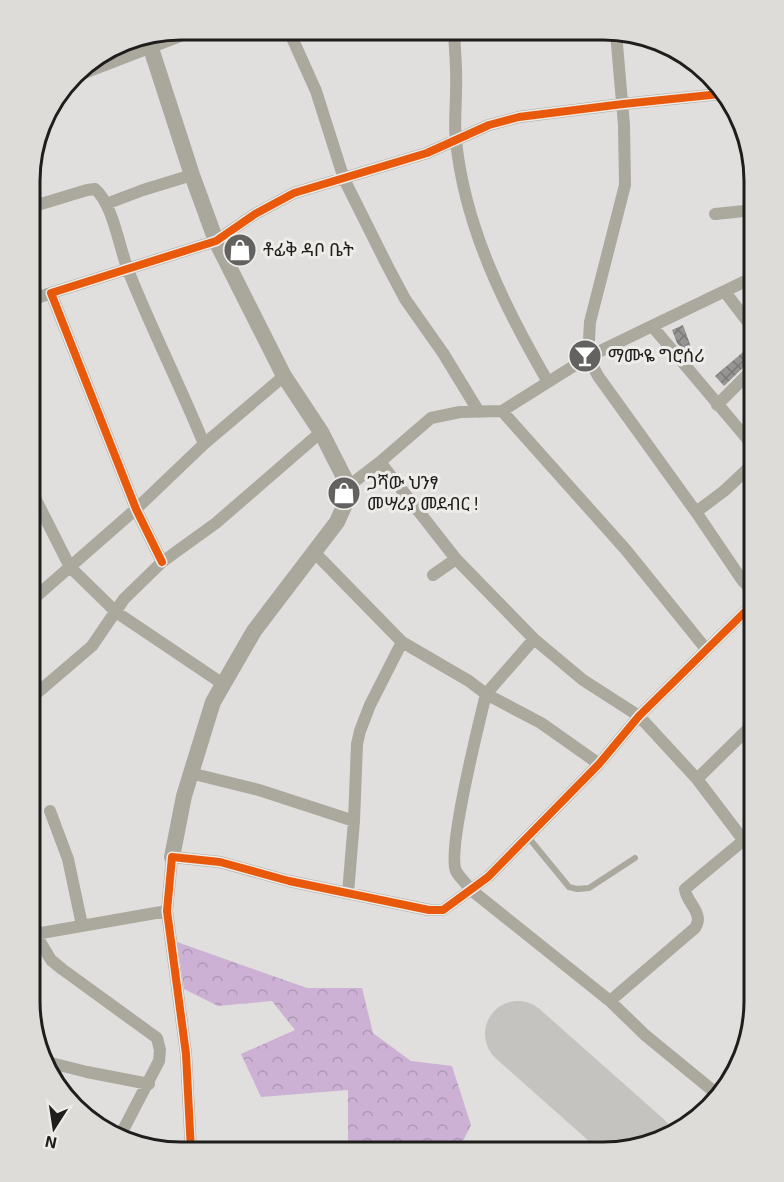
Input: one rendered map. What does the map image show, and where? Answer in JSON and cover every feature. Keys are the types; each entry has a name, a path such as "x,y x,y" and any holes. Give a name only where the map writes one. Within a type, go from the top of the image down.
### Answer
{"main road":[{"path":"149,44 216,241 284,376 321,432 350,484 351,491 349,500 337,522 254,631 213,702 190,773 172,857"}],"street":[{"path":"455,40 457,69 456,140 469,207 493,276 523,340 548,382"},
{"path":"293,41 316,91 344,179 405,299 443,353 479,412"},
{"path":"617,42 625,185 590,322 588,357 598,376 744,582"},
{"path":"40,297 216,241 255,214 294,193 428,153 489,125 519,117 713,95"},
{"path":"106,204 192,175"},
{"path":"40,204 95,189 106,204 128,269 204,444"},
{"path":"715,214 744,211"},
{"path":"350,484 380,462 431,418 441,414 502,411 588,357 744,282"},
{"path":"724,292 744,317"},
{"path":"51,293 136,509 162,562"},
{"path":"652,327 744,435"},
{"path":"40,593 136,509 204,444 284,376"},
{"path":"717,405 744,378"},
{"path":"502,411 626,550 706,649"},
{"path":"40,690 92,646 132,589 162,562 216,523 321,432"},
{"path":"380,462 456,559 534,639 583,680 639,716 697,779 743,839"},
{"path":"696,512 744,473"},
{"path":"40,508 70,567 116,612 223,684"},
{"path":"314,552 402,642 469,681 486,694 541,723 599,764"},
{"path":"433,575 456,559"},
{"path":"191,1142 186,1054 167,911 172,857 220,862 289,881 429,910 443,910 453,905 470,889 488,877 599,764 639,716 743,613"},
{"path":"534,639 486,694 459,816 454,855 456,871 470,889 610,1001 645,1035 712,1090"},
{"path":"348,893 357,744 370,705 402,642"},
{"path":"697,779 743,733"},
{"path":"190,773 259,790 354,821"},
{"path":"50,811 68,859 82,925"},
{"path":"610,1001 695,928 699,922 699,916 685,895 685,889 743,841"},
{"path":"40,930 167,911"},
{"path":"40,944 51,960 62,969 157,1038 160,1050 159,1061 124,1129"},
{"path":"56,1064 149,1083"}],"lane":[{"path":"528,837 569,886 577,889 589,888 635,858"}],"green space":[{"path":"177,942 307,988 362,988 373,1033 411,1061 452,1066 471,1125 462,1142 348,1142 348,1090 261,1097 241,1054 295,1030 272,1001 218,1006 184,989"}],"building":[{"path":"683,325 691,347 683,350 677,343 672,330"},
{"path":"743,352 744,367 724,386 715,376"}],"runway":[{"path":"518,1034 635,1138"}],"cycle path":[{"path":"162,562 136,509 51,293 216,241 255,214 294,193 427,153 489,125 519,117 713,95"},
{"path":"191,1142 186,1054 167,911 172,857 220,862 289,881 429,910 443,910 488,877 599,764 639,716 743,613"}],"place":[{"name":"ቶፊቅ ዳቦ ቤት","path":"240,250"},
{"name":"ማሙዬ ግሮሰሪ","path":"585,356"},
{"name":"ጋሻው ህንፃ መሣሪያ መደብር !","path":"344,493"}]}
